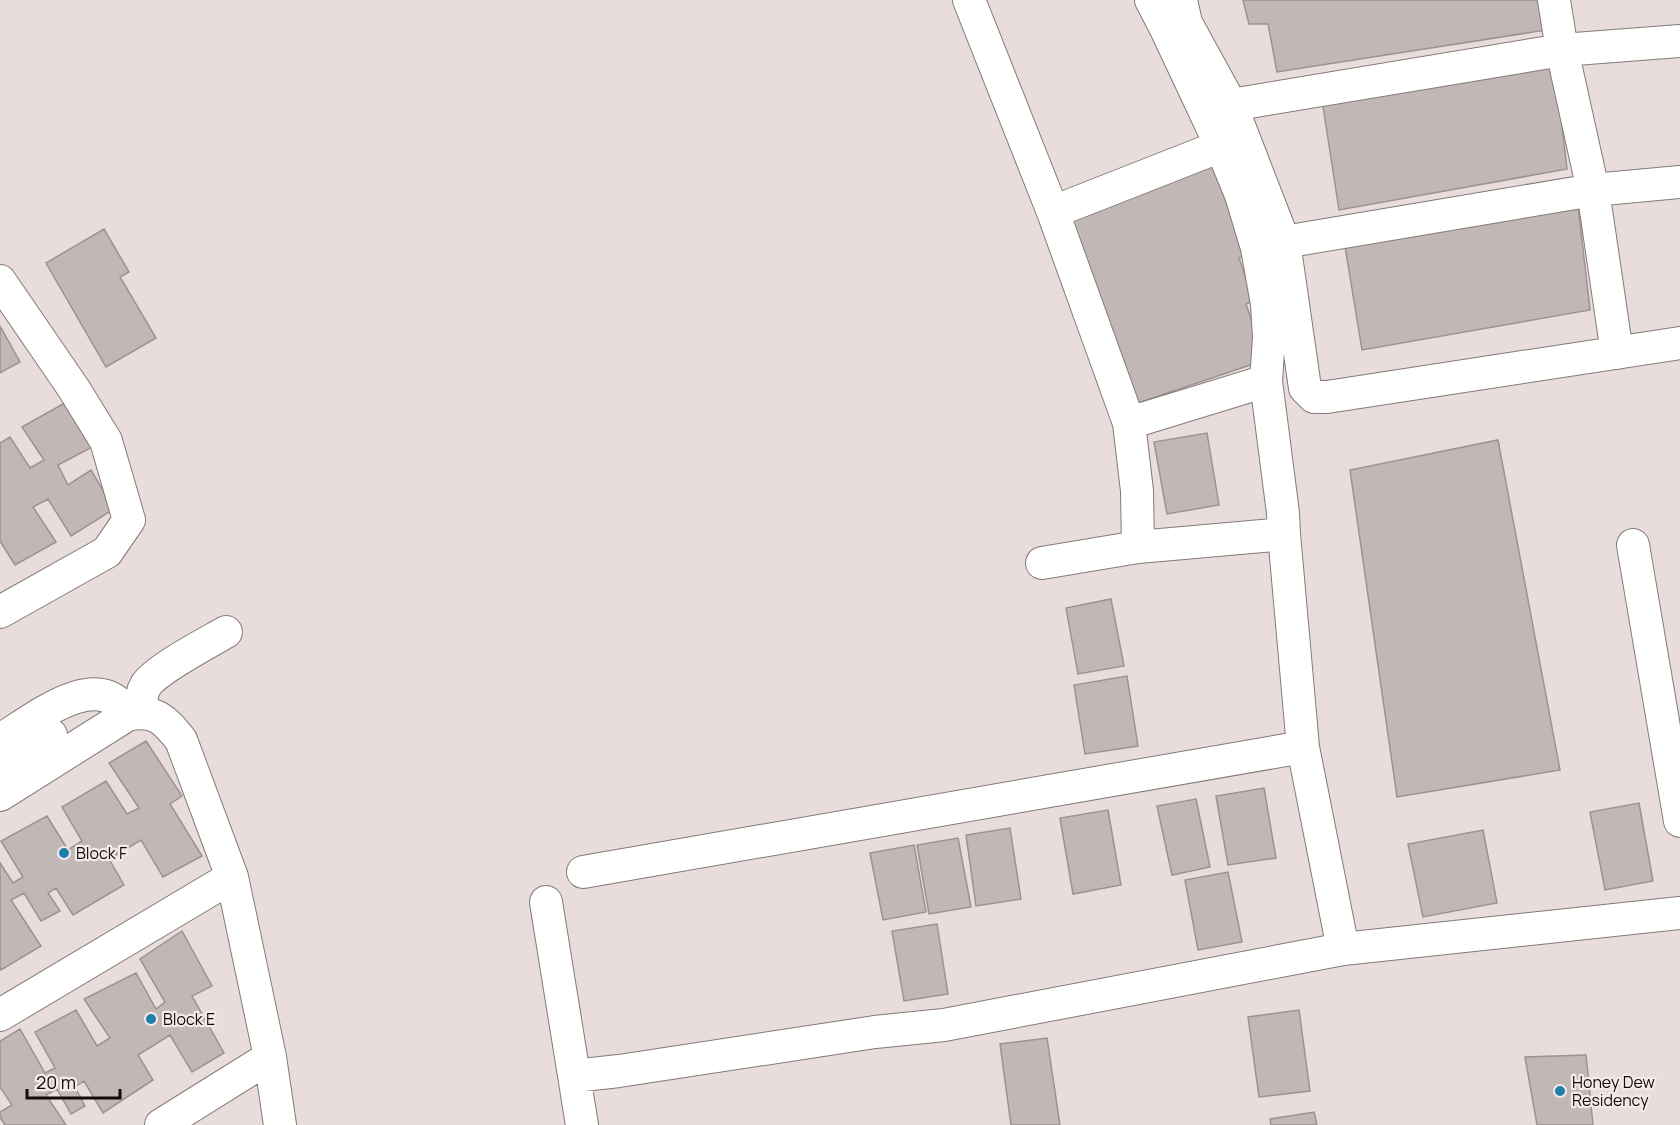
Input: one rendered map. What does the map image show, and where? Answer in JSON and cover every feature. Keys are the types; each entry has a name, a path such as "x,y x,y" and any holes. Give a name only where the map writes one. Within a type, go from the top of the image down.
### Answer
{"street":[{"path":"969,0 1053,212 1129,423 1137,491 1138,547"},
{"path":"1151,0 1221,146 1241,195 1257,248 1267,304 1269,338 1266,381 1283,513 1303,747 1343,949"},
{"path":"1181,0 1186,23 1231,105 1284,242 1305,388 1314,397 1327,397 1680,343"},
{"path":"1554,0 1562,50 1593,190 1617,352"},
{"path":"1231,105 1562,50 1680,41"},
{"path":"1053,212 1221,146"},
{"path":"1284,242 1593,190 1680,182"},
{"path":"0,281 74,389 106,441 129,520 107,552 0,612"},
{"path":"1129,423 1266,381"},
{"path":"1042,563 1138,547 1284,534"},
{"path":"1633,546 1680,822"},
{"path":"0,795 134,713 147,684 159,672 226,632"},
{"path":"0,740 70,698 100,694 115,699 134,713 151,713 169,726 181,740 232,877 270,1057 280,1125"},
{"path":"0,766 51,735"},
{"path":"583,872 1303,747"},
{"path":"0,1015 232,877"},
{"path":"546,902 582,1125"},
{"path":"574,1076 875,1032 944,1025 1343,949 1680,914"},
{"path":"161,1125 270,1057"}],"building":[{"path":"1243,0 1541,0 1546,30 1277,72 1268,24 1249,24"},
{"path":"1555,65 1567,169 1339,210 1322,100"},
{"path":"1218,162 1245,256 1239,258 1254,301 1246,304 1265,360 1129,406 1063,215"},
{"path":"1578,205 1590,310 1362,350 1344,240"},
{"path":"104,229 129,272 120,277 156,338 106,367 46,263"},
{"path":"0,326 20,362 0,373"},
{"path":"70,400 98,444 58,465 68,485 91,470 114,509 71,536 48,499 33,507 56,542 15,565 0,541 0,443 10,437 30,468 44,460 22,427"},
{"path":"1207,433 1219,505 1167,514 1154,442"},
{"path":"1498,440 1560,770 1397,797 1350,470"},
{"path":"1111,599 1124,666 1078,674 1066,608"},
{"path":"1127,676 1138,746 1085,754 1074,685"},
{"name":"Block F","path":"146,741 182,796 170,804 202,856 163,877 141,840 109,859 124,885 73,915 56,888 48,893 60,911 41,921 24,893 11,900 41,946 1,970 0,863 13,883 23,877 1,841 47,816 68,850 82,841 62,807 106,781 127,814 139,808 109,763"},
{"path":"1264,788 1276,858 1228,865 1216,796"},
{"path":"1196,799 1210,867 1172,875 1157,806"},
{"path":"1639,803 1653,881 1605,890 1590,812"},
{"path":"1108,810 1121,885 1073,894 1060,818"},
{"path":"1010,828 1021,899 976,906 966,835"},
{"path":"1483,830 1497,903 1423,917 1408,844"},
{"path":"958,838 971,907 929,914 917,845"},
{"path":"914,845 926,912 883,920 870,853"},
{"path":"1228,872 1242,942 1198,950 1185,880"},
{"path":"937,924 948,994 904,1001 892,931"},
{"name":"Block E","path":"182,931 212,986 192,996 224,1053 192,1072 170,1035 138,1055 153,1080 103,1113 84,1081 75,1087 85,1106 71,1114 57,1089 46,1095 66,1125 5,1125 0,1112 12,1105 0,1087 0,1041 20,1029 45,1073 55,1068 35,1032 76,1010 97,1046 110,1038 84,999 136,973 156,1009 165,1002 140,959"},
{"path":"1299,1010 1310,1091 1259,1097 1248,1017"},
{"path":"1047,1038 1060,1125 1011,1125 1000,1044"},
{"name":"Honey Dew Residency","path":"1586,1055 1593,1125 1537,1125 1525,1057"},
{"path":"1314,1112 1317,1125 1271,1125 1270,1119"}],"place":[{"name":"Block F","path":"64,853"},
{"name":"Block E","path":"151,1019"},
{"name":"Honey Dew Residency","path":"1560,1091"}]}
